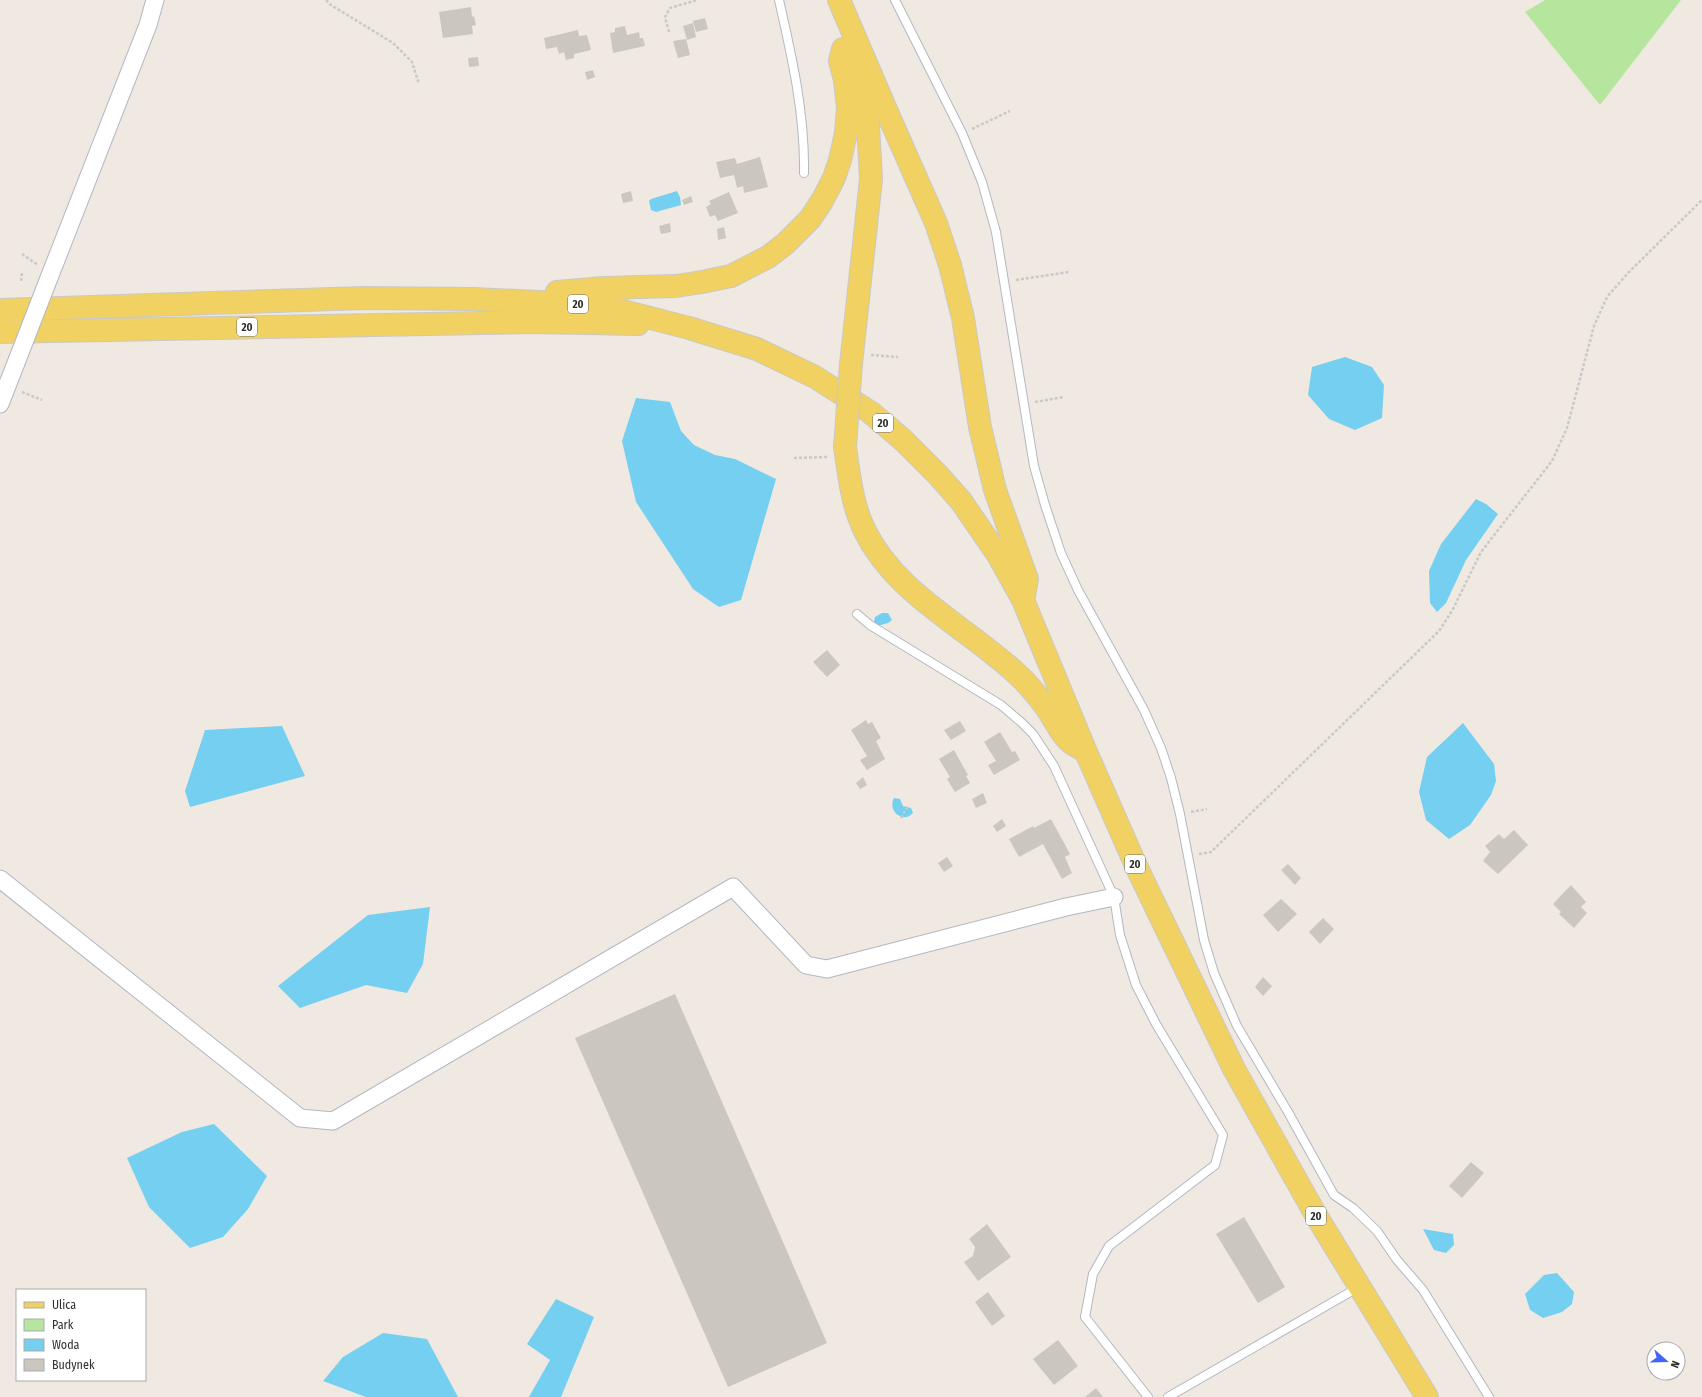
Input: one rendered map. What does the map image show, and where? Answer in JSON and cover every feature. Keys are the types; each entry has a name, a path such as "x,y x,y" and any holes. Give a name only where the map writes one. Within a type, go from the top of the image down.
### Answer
{"main road":[{"path":"825,0 864,102 870,149 871,179 852,359 846,452 852,497 864,529 875,548 889,566 920,597 996,655 1019,675 1045,705 1068,740 1086,752"},
{"path":"839,0 936,223 950,265 963,318 980,427 995,490 1027,579 1023,600"},
{"path":"474,298 604,288 644,288 689,284 731,276 768,257 785,244 810,219 822,201 834,178 846,133 848,108 845,80 840,62 843,49"},
{"name":"20","path":"0,310 364,298 474,298 600,305 679,325 763,352 815,377 870,412 903,440 961,501 998,555 1023,600 1086,752 1137,868 1234,1069 1317,1217 1427,1397"},
{"name":"20","path":"0,332 531,322 679,325"}],"street":[{"path":"0,404 148,25 156,0"},
{"path":"0,879 300,1118 333,1121 733,887 806,965 827,969 1066,907 1114,897"}],"lane":[{"path":"779,0 799,94 805,145 804,173"},
{"path":"896,0 962,133 982,182 996,232 1034,466 1044,505 1061,553 1078,590 1144,710 1161,748 1171,778 1180,814 1204,940 1214,973 1237,1026 1288,1112 1334,1195 1353,1208 1377,1231 1422,1290 1489,1397"},
{"path":"856,614 870,626 1002,705 1033,734 1054,766 1114,897 1120,935 1136,985 1156,1024 1223,1135 1215,1165 1109,1246 1093,1274 1085,1317 1148,1397"},
{"path":"1168,1397 1359,1287"}],"path":[{"path":"326,0 331,5 393,43 412,62 419,84"},
{"path":"670,32 665,17 670,8 697,0"},
{"path":"962,133 1010,111"},
{"path":"1188,857 1211,852 1439,631 1453,609 1481,552 1552,461 1567,428 1594,326 1607,297 1628,273 1702,200"},
{"path":"22,254 38,265"},
{"path":"1005,282 1068,272"},
{"path":"22,273 22,281"},
{"path":"852,359 898,357"},
{"path":"15,389 42,400"},
{"path":"1024,404 1064,397"},
{"path":"794,458 846,452"},
{"path":"901,818 908,806"},
{"path":"1180,814 1207,809"}],"green space":[{"path":"1545,0 1681,0 1600,105 1525,12"}],"water":[{"path":"677,191 680,197 681,205 656,212 651,210 649,201 651,199"},
{"path":"1345,357 1372,367 1384,385 1382,418 1355,430 1329,419 1308,395 1312,367"},
{"path":"636,398 670,402 681,431 694,445 715,455 735,459 776,479 741,600 719,607 693,589 636,502 622,441"},
{"path":"1476,499 1486,504 1498,514 1466,560 1446,603 1437,612 1430,603 1429,571 1441,544"},
{"path":"882,613 888,613 892,620 888,623 877,626 874,622 875,617"},
{"path":"1463,723 1494,764 1496,781 1491,795 1470,825 1449,839 1426,820 1419,792 1427,757"},
{"path":"282,726 305,776 190,807 185,791 205,730"},
{"path":"894,798 900,799 903,806 911,808 913,813 905,817 901,817 897,814 894,811 892,803"},
{"path":"430,907 423,964 407,993 366,985 300,1008 278,986 368,915"},
{"path":"214,1124 267,1176 248,1209 223,1237 190,1248 149,1207 127,1158 182,1132"},
{"path":"1423,1229 1453,1234 1454,1245 1446,1253 1434,1250"},
{"path":"1557,1273 1574,1292 1572,1304 1562,1312 1543,1318 1530,1310 1525,1294 1544,1275"},
{"path":"556,1299 594,1317 561,1397 529,1397 550,1360 527,1344"},
{"path":"383,1333 427,1339 458,1397 366,1397 323,1381 343,1357"}],"building":[{"path":"471,7 472,17 474,16 476,25 472,26 473,34 443,38 439,12"},
{"path":"705,18 708,29 696,32 693,21"},
{"path":"693,23 696,37 687,40 683,26"},
{"path":"625,26 627,35 639,32 640,38 643,38 645,46 613,53 610,33 615,32 615,28"},
{"path":"578,30 579,36 587,35 591,50 574,54 574,58 566,60 564,52 559,54 557,47 546,49 544,38"},
{"path":"686,39 690,55 678,58 673,41"},
{"path":"478,57 479,66 469,67 468,58"},
{"path":"593,70 595,77 587,80 585,72"},
{"path":"760,157 768,187 744,193 743,186 737,188 734,175 720,178 716,162 735,158 737,164"},
{"path":"631,191 633,201 623,203 621,194"},
{"path":"729,192 738,213 718,221 715,215 710,217 706,207 711,204 709,201"},
{"path":"691,196 693,202 684,205 682,200"},
{"path":"670,223 671,232 661,234 659,226"},
{"path":"724,227 726,238 718,240 717,229"},
{"path":"827,650 840,665 827,677 813,662"},
{"path":"866,720 868,724 872,722 881,738 876,741 885,759 867,770 860,760 867,756 851,730"},
{"path":"960,721 966,731 951,740 944,730"},
{"path":"1000,732 1012,752 1015,751 1020,760 994,775 988,765 996,761 984,742"},
{"path":"954,750 968,775 966,776 970,783 955,792 947,779 950,777 939,759"},
{"path":"863,777 867,785 860,789 856,783"},
{"path":"983,793 987,803 976,808 972,799"},
{"path":"1002,819 1006,826 997,832 993,826"},
{"path":"1051,819 1070,854 1065,857 1072,873 1062,879 1043,844 1019,857 1009,839 1033,826 1034,828"},
{"path":"1514,830 1528,845 1498,874 1483,861 1490,852 1485,846 1499,834 1504,839"},
{"path":"947,857 953,866 944,872 938,863"},
{"path":"1288,864 1301,878 1295,885 1281,870"},
{"path":"1571,885 1586,902 1581,907 1587,913 1574,928 1559,914 1561,912 1553,904"},
{"path":"1281,899 1297,914 1278,932 1263,915"},
{"path":"1323,918 1334,929 1320,944 1309,932"},
{"path":"1263,977 1272,986 1263,996 1255,987"},
{"path":"675,994 827,1343 728,1387 575,1038"},
{"path":"1471,1162 1484,1173 1462,1198 1449,1186"},
{"path":"1244,1217 1285,1287 1258,1303 1216,1234"},
{"path":"987,1224 1011,1257 978,1281 964,1262 973,1256 975,1247 969,1239"},
{"path":"988,1292 1005,1316 992,1326 975,1302"},
{"path":"1058,1340 1078,1366 1054,1385 1033,1359"},
{"path":"1096,1388 1103,1397 1085,1397"}]}
